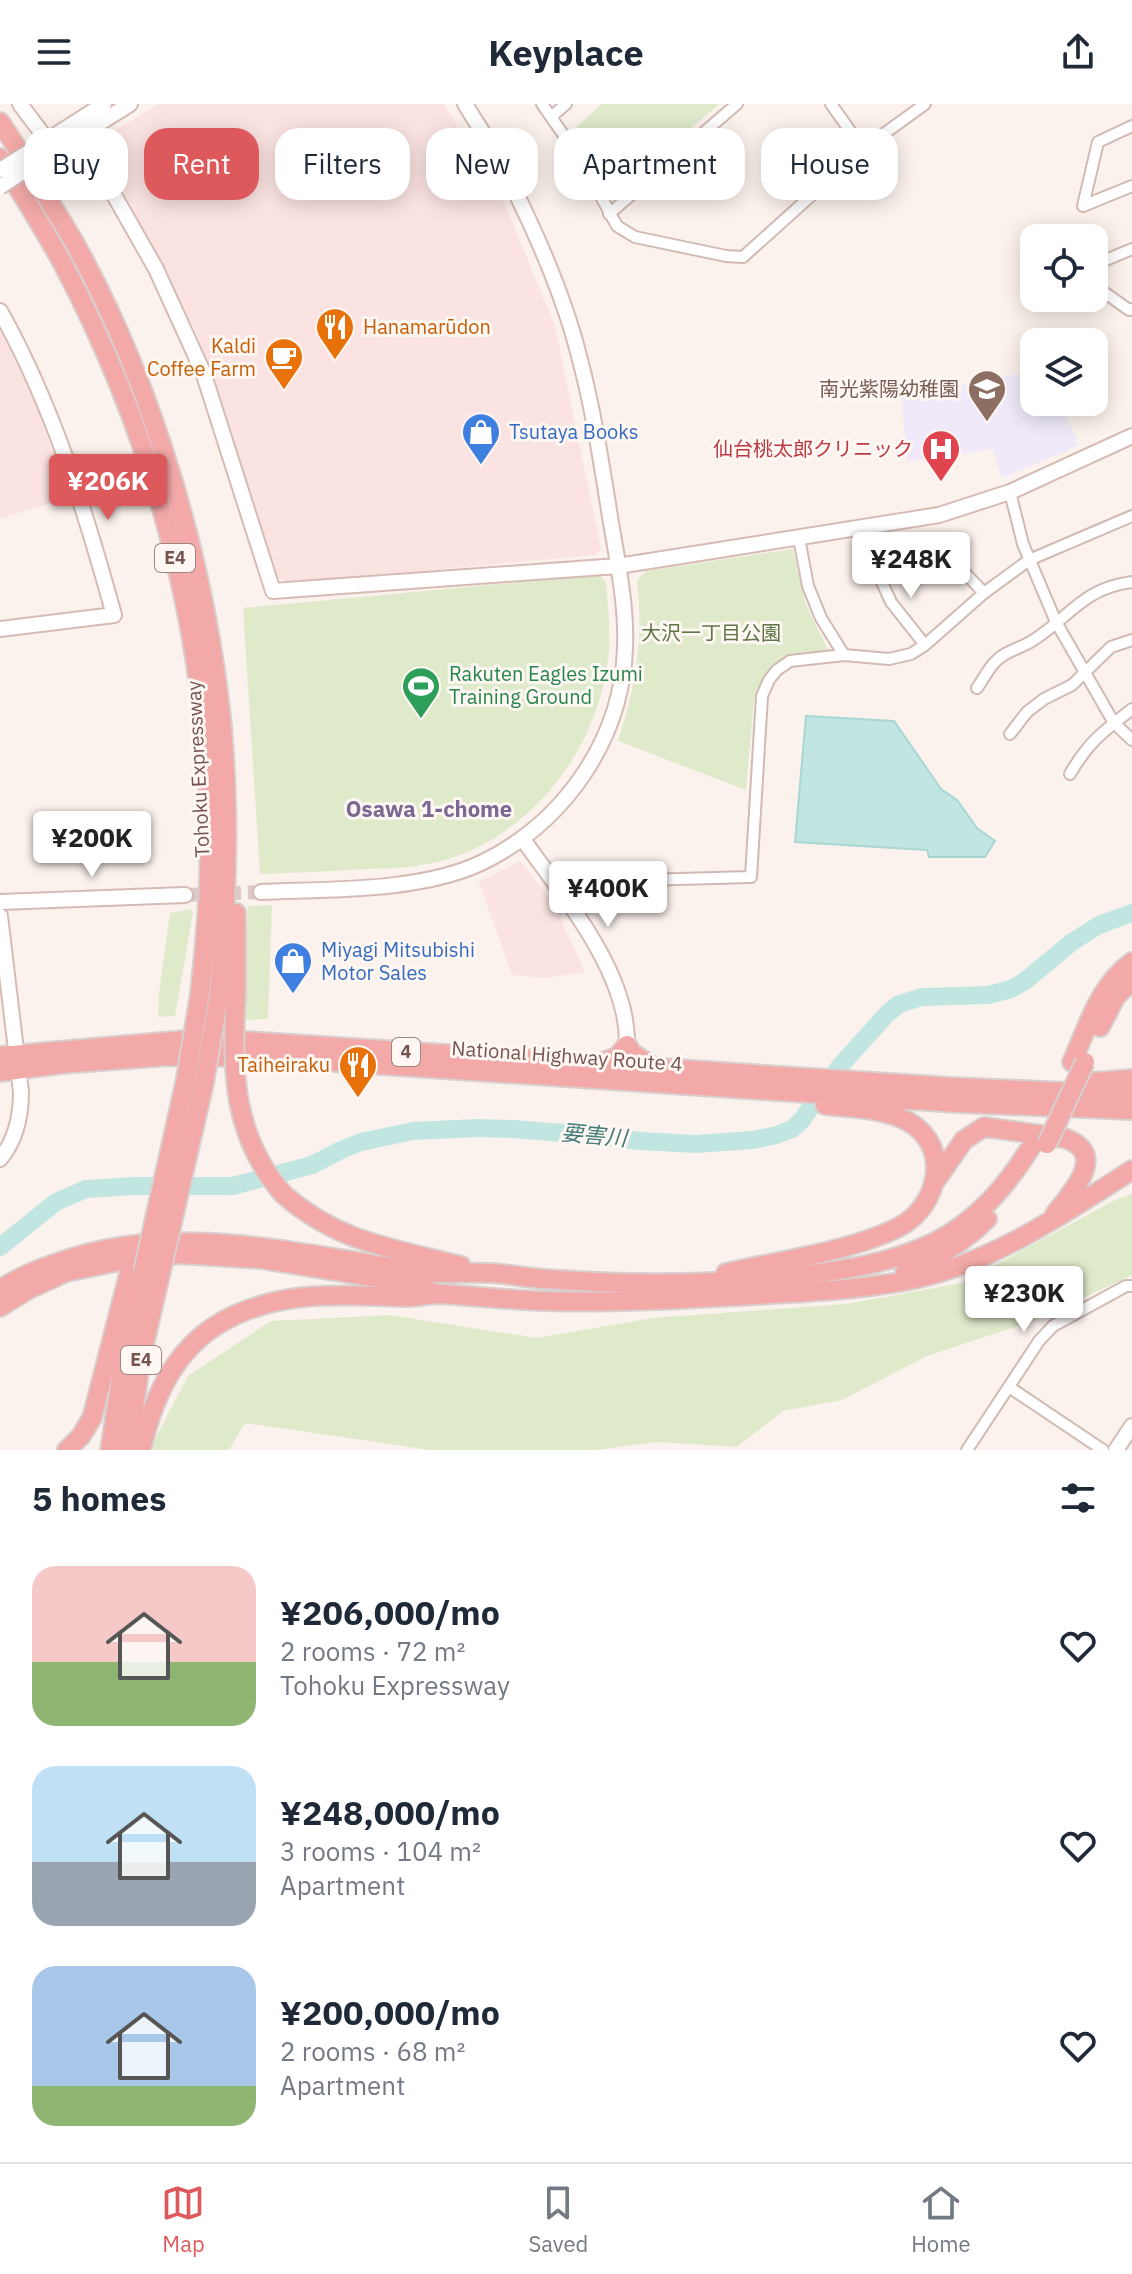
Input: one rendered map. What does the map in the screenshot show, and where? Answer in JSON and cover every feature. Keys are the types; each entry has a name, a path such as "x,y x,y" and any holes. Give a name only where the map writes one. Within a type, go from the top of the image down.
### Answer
{"highway":[{"name":"Tohoku Expressway","path":"0,122 79,250 130,360 186,530 203,600 221,719 226,839 218,995 204,1083 145,1271 141,1358 128,1450"},
{"name":"Tohoku Expressway","path":"0,158 61,261 134,422 152,474 179,574 200,695 206,753 218,995 186,1079 125,1355 110,1450"},
{"path":"1078,1062 1101,996 1117,973 1132,962"},
{"path":"832,1290 884,1280 938,1257 966,1238 1001,1204 1024,1177 1078,1062 1107,1011 1116,996 1132,981"},
{"path":"218,995 248,1140 265,1173 283,1194 324,1224 369,1244 491,1273"},
{"name":"National Highway Route 4","path":"9,1063 186,1040 246,1041 661,1068 804,1090 958,1103 1132,1110"},
{"path":"597,1064 617,1057 627,1045 643,1061 661,1068"},
{"name":"National Highway Route 4","path":"9,1063 167,1056 260,1057 731,1089 804,1090"},
{"path":"951,1087 1132,1079"},
{"name":"National Highway Route 4","path":"835,1093 951,1087 1132,1095"},
{"path":"804,1090 835,1093 911,1123 933,1148 936,1180"},
{"path":"685,1284 828,1250 900,1226 914,1216 926,1201 936,1180 964,1140 984,1127 1064,1138 1085,1149 1085,1167 1076,1187 1049,1223"},
{"path":"0,1290 30,1274 92,1251 126,1245 178,1242 272,1247 425,1272 491,1273 545,1279 685,1284 829,1272 880,1262 933,1243 993,1198 1040,1143"},
{"path":"141,1450 155,1403 182,1354 200,1336 232,1317 261,1305 335,1294 410,1297 437,1294 542,1301 711,1298 832,1290 907,1280 959,1266 1008,1245 1132,1170"},
{"path":"0,1307 66,1272 179,1254 261,1259 410,1283 437,1294"},
{"path":"67,1450 81,1436 92,1418 145,1271"}],"street":[{"path":"20,104 34,128"},
{"path":"71,128 104,104"},
{"path":"91,128 130,104"},
{"path":"261,892 418,882 481,863 522,838 574,788 589,768 610,722 623,676 624,615 618,566 596,431 579,355 545,255 504,169 465,104"},
{"path":"542,104 581,160 617,226 635,237 743,257 806,200"},
{"path":"551,117 566,104"},
{"path":"609,214 737,104"},
{"path":"831,104 848,128"},
{"path":"892,128 925,104"},
{"path":"1132,126 1098,142 1083,206 1132,186"},
{"path":"0,170 24,158"},
{"path":"0,187 24,166"},
{"path":"117,200 156,269 203,372 273,591 618,566 939,515 1010,492 1132,436"},
{"path":"1108,259 1132,249"},
{"path":"1108,295 1132,309"},
{"path":"0,311 16,339 50,417 89,524 114,615 0,629"},
{"path":"1010,492 1023,544 1056,622 1114,723 1132,740"},
{"path":"572,909 596,893 619,884 642,880 751,877 762,696 777,670 790,661 844,655 889,659 911,654 1029,560 1132,516"},
{"path":"799,538 808,586 821,618 844,655"},
{"path":"949,556 984,593"},
{"path":"875,567 891,602 925,645"},
{"path":"977,688 994,663 1008,651 1032,641 1086,597 1118,584 1132,582"},
{"path":"1010,734 1027,712 1044,699 1072,685 1111,647 1132,640"},
{"path":"1070,774 1089,744 1132,709"},
{"path":"522,838 608,965 620,1000 627,1045"},
{"path":"0,902 185,895"},
{"path":"0,916 9,1063 21,1092 21,1114 14,1137 0,1159"},
{"path":"967,1450 1039,1341 1053,1326 1126,1286 1132,1286"},
{"path":"1009,1387 1103,1450"},
{"path":"1116,1450 1132,1426"}],"shaded area":[{"path":"159,104 444,104 458,128 426,128 426,200 502,200 506,207 555,326 601,549 595,555 289,583 277,577 199,339 128,200 128,128 119,128"},
{"path":"0,330 33,397 69,497 0,519"},
{"name":"南光紫陽幼稚園","path":"1020,374 1020,416 1066,416 1079,445 1002,478 993,449 907,462 902,398"},
{"path":"520,861 562,915 560,918 585,972 546,978 512,975 479,882"}],"green space":[{"path":"602,104 719,104 691,128 575,128"},
{"name":"大沢一丁目公園","path":"793,549 805,603 829,652 776,666 763,679 754,699 746,790 618,741 637,662 640,623 637,581 646,571"},
{"name":"Rakuten Eagles Izumi Training Ground","path":"597,575 606,581 609,620 608,660 601,693 575,755 534,808 508,829 479,846 439,862 399,868 260,874 243,608"},
{"path":"272,905 268,1019 243,1020 248,906"},
{"path":"190,909 193,913 175,1016 158,1017 170,913"},
{"path":"1132,1194 1132,1275 1036,1320 927,1356 842,1400 783,1411 737,1447 658,1442 594,1450 431,1450 245,1423 229,1450 152,1450 188,1376 271,1321 390,1315 536,1338 653,1318 846,1304 962,1283 1117,1199"}],"water":[{"path":"806,716 894,721 941,789 957,800 977,828 995,841 985,857 929,857 927,850 795,842"}],"waterway":[{"name":"要害川","path":"0,1247 56,1202 86,1189 233,1186 312,1165 361,1142 413,1131 513,1129 696,1144 777,1135 801,1121 840,1066 899,1004 922,997 988,995 1011,989 1099,925 1132,913"}],"tunnel":[{"path":"185,895 261,892"}],"place":[{"name":"Hanamarūdon","path":"335,361"},
{"name":"Kaldi Coffee Farm","path":"284,391"},
{"name":"南光紫陽幼稚園","path":"987,423"},
{"name":"Tsutaya Books","path":"481,466"},
{"name":"仙台桃太郎クリニック","path":"941,483"},
{"name":"Rakuten Eagles Izumi Training Ground","path":"421,720"},
{"name":"Miyagi Mitsubishi Motor Sales","path":"293,995"},
{"name":"Taiheiraku","path":"358,1099"}],"district":[{"name":"Osawa 1-chome","path":"429,809"}]}
